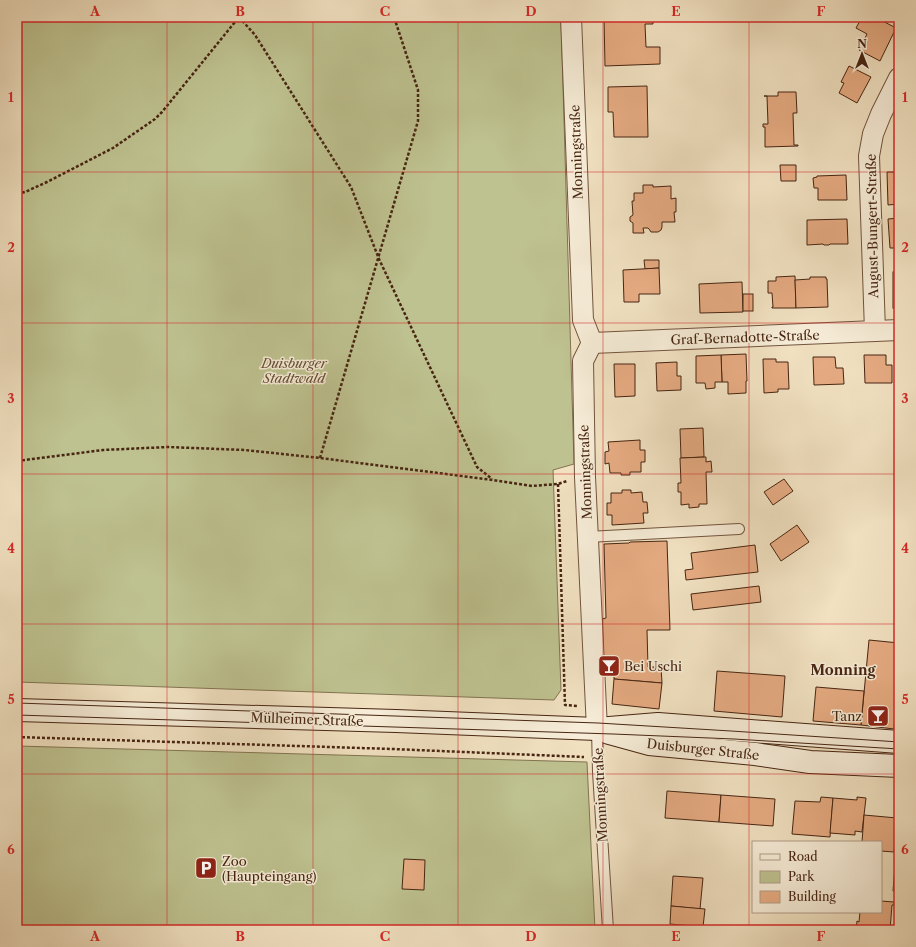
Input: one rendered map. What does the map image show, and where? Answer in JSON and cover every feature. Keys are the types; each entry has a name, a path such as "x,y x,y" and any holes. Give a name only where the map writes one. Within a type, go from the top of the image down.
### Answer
{"main road":[{"name":"Mülheimer Straße","path":"17,710 596,729"},
{"name":"Duisburger Straße","path":"596,729 649,744 742,753 795,746 899,742"},
{"name":"Duisburger Straße","path":"795,746 810,762 899,766"}],"street":[{"name":"Monningstraße","path":"571,17 583,320 592,343 582,361 587,537 596,729"},
{"name":"August-Bungert-Straße","path":"875,331 869,156 873,134 899,78"},
{"name":"Graf-Bernadotte-Straße","path":"592,343 899,330"}],"lane":[{"path":"587,537 739,529"},
{"name":"Monningstraße","path":"596,729 608,930"}],"path":[{"path":"17,194 47,182 113,148 155,119 239,17 255,35 351,187 379,259 477,467 493,480"},
{"path":"320,458 418,121 418,90 394,17"},
{"path":"17,461 103,450 168,447 245,450 320,458 532,486 558,484 585,477"},
{"path":"558,484 565,705 596,707"},
{"path":"17,737 384,748 597,758"}],"green space":[{"name":"Duisburger Stadtwald","path":"17,17 561,17 574,464 553,470 561,690 554,700 17,682"},
{"path":"17,746 587,762 595,930 17,930"}],"building":[{"path":"604,17 653,17 653,24 645,24 646,47 660,47 660,64 605,66"},
{"path":"862,17 875,17 896,28 880,61 859,50 867,34 856,28"},
{"path":"849,66 871,77 857,103 839,93 844,83 841,82"},
{"path":"647,86 648,137 614,137 613,112 608,112 608,87"},
{"path":"778,92 796,92 797,113 793,113 794,145 798,146 765,147 765,127 763,127 763,124 768,124 767,96 778,96"},
{"path":"780,165 796,165 796,181 781,181"},
{"path":"887,172 899,172 899,204 888,205"},
{"path":"846,175 847,200 818,200 818,188 814,188 813,178 817,176"},
{"path":"643,185 653,185 653,187 671,186 671,199 676,198 676,212 674,212 675,222 662,222 661,230 658,232 651,232 648,228 643,228 644,233 633,233 633,223 630,221 630,217 633,215 632,201 634,201 634,193 643,193"},
{"path":"899,218 899,248 890,248 888,219"},
{"path":"847,219 848,244 807,245 807,220"},
{"path":"644,260 659,260 659,268 645,269"},
{"path":"659,268 660,294 639,294 639,302 624,302 623,270"},
{"path":"893,272 899,272 899,308 893,308"},
{"path":"795,276 796,308 772,308 772,293 768,293 768,281 776,281 776,277"},
{"path":"810,277 826,277 828,307 796,308 795,280 810,279"},
{"path":"742,282 743,312 700,313 699,284"},
{"path":"743,294 753,294 753,311 743,311"},
{"path":"746,354 746,393 728,394 728,382 722,382 721,355"},
{"path":"721,355 722,382 715,382 715,388 706,389 705,383 696,383 696,356"},
{"path":"864,355 886,355 886,365 892,365 892,383 865,383"},
{"path":"813,357 835,357 836,368 843,368 844,384 814,385"},
{"path":"763,359 776,359 776,362 788,362 789,389 778,389 778,392 764,393"},
{"path":"677,362 677,376 681,376 681,390 657,391 656,363"},
{"path":"614,364 635,364 635,396 615,397"},
{"path":"703,428 704,457 681,458 680,429"},
{"path":"640,440 640,450 645,450 645,462 641,462 641,472 630,472 630,475 610,473 609,463 605,464 605,452 609,451 608,442"},
{"path":"706,457 706,462 711,461 712,472 706,472 707,504 699,504 699,507 689,508 689,504 681,505 681,492 678,492 678,483 681,483 680,458"},
{"path":"784,479 793,491 773,505 764,492"},
{"path":"622,490 631,490 631,493 642,492 643,502 647,502 648,513 643,513 644,523 612,525 612,515 607,515 607,503 611,503 611,493 622,493"},
{"path":"797,525 809,542 781,561 770,544"},
{"path":"667,541 670,630 647,630 648,667 661,667 662,683 614,679 614,670 604,671 602,619 606,618 604,544"},
{"path":"755,545 758,572 686,580 685,570 693,569 691,553"},
{"path":"759,586 761,602 693,610 691,594"},
{"path":"869,640 899,643 899,670 894,729 861,725"},
{"path":"717,671 785,676 782,717 714,711"},
{"path":"614,679 662,683 659,709 612,704"},
{"path":"816,687 864,691 861,725 813,721"},
{"path":"897,692 899,693 899,719 895,719"},
{"path":"667,791 721,795 719,822 665,818"},
{"path":"721,795 775,799 773,826 719,822"},
{"path":"821,797 833,798 830,837 792,834 795,801 820,802"},
{"path":"857,797 866,798 862,832 855,831 855,835 830,833 833,798 857,800"},
{"path":"864,815 897,818 894,852 882,851 882,841 862,841"},
{"path":"404,859 425,860 424,890 402,889"},
{"path":"895,866 899,867 899,892 893,891"},
{"path":"673,876 703,878 700,909 671,906"},
{"path":"882,901 894,902 894,905 892,905 890,930 856,930 857,921 859,922 860,913 882,913"},
{"path":"671,906 705,909 703,927 670,924"}],"tram line":[{"path":"17,703 598,723 899,742"},
{"path":"17,715 613,734 734,739 899,749"}],"place":[{"name":"Bei Uschi","path":"609,666"},
{"name":"Tanz","path":"878,716"},
{"name":"Zoo (Haupteingang)","path":"206,868"}],"district":[{"name":"Monning","path":"843,670"}]}
